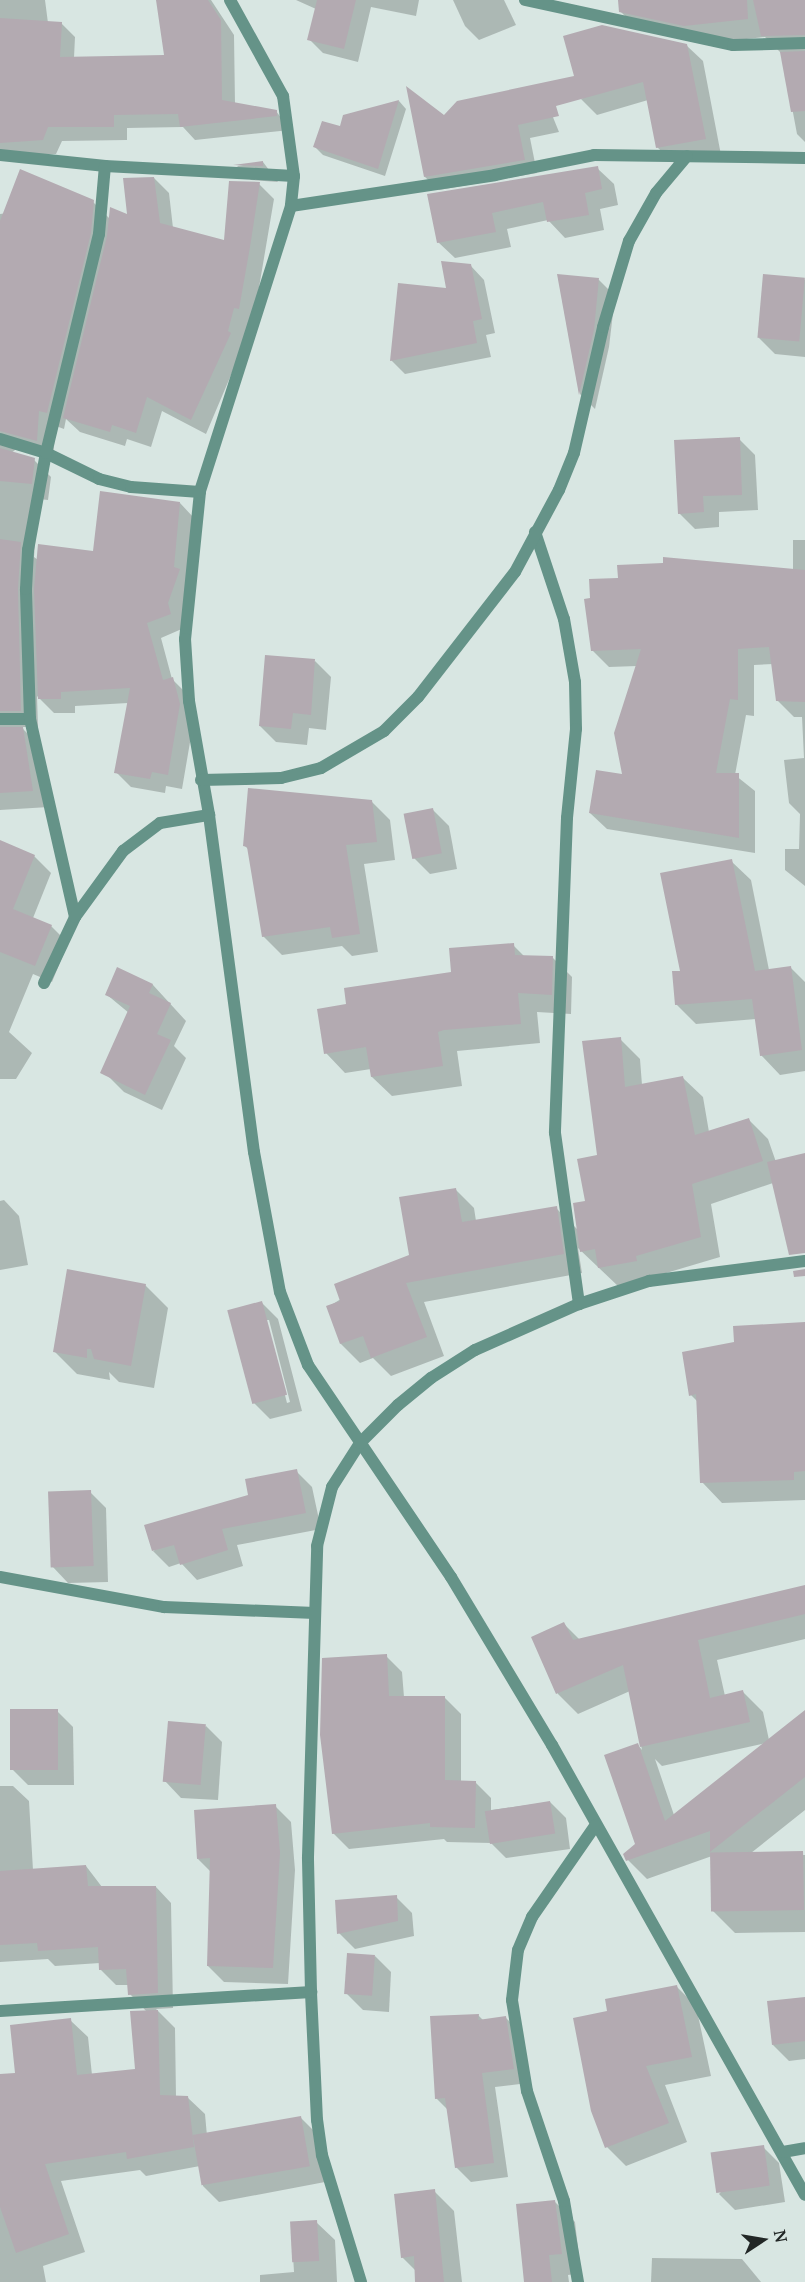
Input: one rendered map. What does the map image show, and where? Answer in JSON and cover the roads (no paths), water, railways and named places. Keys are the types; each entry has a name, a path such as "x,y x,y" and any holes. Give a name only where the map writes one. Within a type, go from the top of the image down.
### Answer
{"street":[{"path":"230,0 283,96 294,176 291,207 200,492 185,639 189,701 201,780 209,815 254,1152 280,1292 308,1365 451,1577 552,1745 595,1826 783,2152 805,2195"},
{"path":"525,0 733,45 805,43"},
{"path":"0,155 105,166 294,176"},
{"path":"291,207 495,175 594,155 805,158"},
{"path":"201,780 281,778 321,768 384,731 418,696 515,572 560,490 574,453 603,327 628,241 656,193 687,156"},
{"path":"75,916 30,719 25,629 28,550 46,453 90,278 105,166"},
{"path":"0,439 46,453 99,479 132,487 200,492"},
{"path":"536,532 564,619 575,682 576,729 567,818 555,1132 579,1304"},
{"path":"0,719 30,719"},
{"path":"44,983 75,916 123,851 160,823 209,815"},
{"path":"361,2282 322,2155 317,2120 311,1992 308,1857 317,1546 332,1487 360,1443 398,1406 439,1372 475,1350 579,1304 648,1281 805,1261"},
{"path":"0,1577 164,1607 315,1613"},
{"path":"578,2282 564,2201 528,2091 512,2000 518,1950 532,1917 595,1826"},
{"path":"0,2011 311,1992"},
{"path":"783,2152 805,2148"}]}
